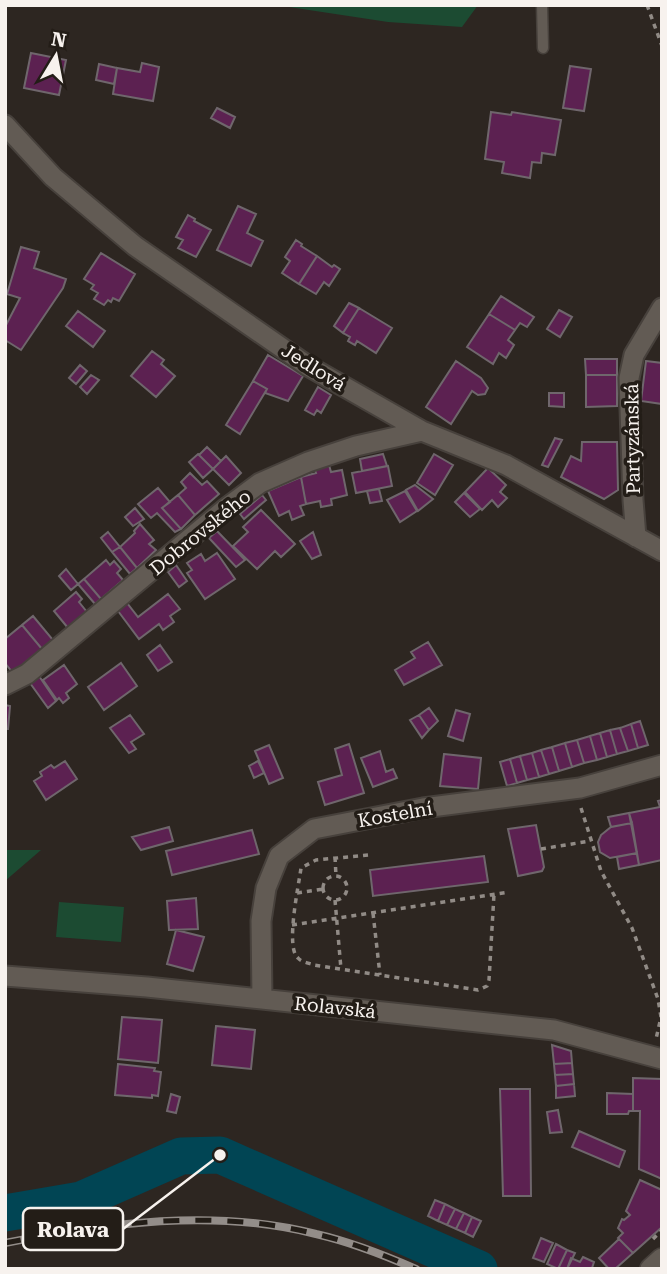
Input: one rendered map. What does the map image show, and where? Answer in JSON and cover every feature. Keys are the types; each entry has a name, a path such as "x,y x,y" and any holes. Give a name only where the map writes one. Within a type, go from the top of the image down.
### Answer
{"main road":[{"path":"651,1269 662,1259"}],"street":[{"name":"Jedlová","path":"9,136 135,246 308,366 422,430 506,465 662,551"},
{"name":"Partyzánská","path":"636,537 629,378 634,355 662,308"},
{"name":"Dobrovského","path":"5,685 27,674 260,483 308,462 356,446 422,430"},
{"name":"Kostelní","path":"262,999 261,921 266,888 279,856 314,829 423,807 580,788 662,765"},
{"name":"Rolavská","path":"5,976 262,999 554,1030 662,1059"}],"lane":[{"path":"542,5 543,48"}],"path":[{"path":"647,5 662,46"},
{"path":"580,805 601,871 632,928 658,999 661,1017 656,1041 646,1038"},
{"path":"541,849 590,841"},
{"path":"368,855 335,857 305,864 301,868 292,925 298,959 314,965 478,990 487,986 489,980 494,894"},
{"path":"335,857 335,876"},
{"path":"335,876 342,879 347,889 344,896 335,900 326,896 323,889 325,881 335,876"},
{"path":"297,893 323,889"},
{"path":"292,925 509,891"},
{"path":"335,900 341,969"},
{"path":"373,913 380,975"}],"green space":[{"path":"276,5 478,5 462,27 388,22"},
{"path":"5,850 41,850 5,881"},
{"path":"59,902 124,907 121,942 56,937"}],"building":[{"path":"31,53 66,60 59,95 24,88"},
{"path":"142,63 159,67 153,101 113,94 117,68 140,72"},
{"path":"99,64 117,68 114,84 96,80"},
{"path":"570,66 591,69 584,111 563,108"},
{"path":"217,108 235,117 230,128 211,118"},
{"path":"491,112 511,115 512,112 561,120 555,155 542,153 541,163 532,162 530,178 502,173 504,162 485,159"},
{"path":"238,206 256,214 247,233 263,241 251,266 217,250"},
{"path":"188,215 211,230 196,257 178,248 183,240 176,237"},
{"path":"296,240 317,256 299,284 282,273 290,261 285,257"},
{"path":"21,247 39,252 34,268 66,279 63,288 21,350 5,340 5,327 20,298 7,294"},
{"path":"101,253 135,274 119,301 113,298 104,305 94,299 98,293 91,289 94,285 84,279"},
{"path":"317,256 332,267 334,265 340,269 329,286 324,282 316,294 299,284"},
{"path":"501,296 534,317 527,327 520,323 515,330 489,314"},
{"path":"349,303 359,308 343,333 334,326"},
{"path":"359,308 392,328 376,353 357,341 355,345 348,341 350,337 343,333"},
{"path":"559,310 572,317 560,337 547,329"},
{"path":"78,311 105,331 93,347 66,326"},
{"path":"489,314 515,330 508,340 514,345 506,358 499,353 493,364 467,347"},
{"path":"152,351 164,360 161,364 175,376 156,397 131,376"},
{"path":"268,355 303,376 288,401 265,393 267,389 253,381"},
{"path":"585,359 617,359 617,375 586,375"},
{"path":"456,361 481,378 488,388 485,394 478,395 472,391 451,424 426,407"},
{"path":"646,361 662,363 662,404 641,401"},
{"path":"80,365 87,371 76,384 69,378"},
{"path":"91,375 99,380 87,394 80,387"},
{"path":"586,375 617,375 617,406 586,407"},
{"path":"253,381 267,389 240,434 226,425"},
{"path":"318,387 331,395 321,413 317,410 314,415 305,410"},
{"path":"549,393 564,393 564,407 549,406"},
{"path":"555,438 562,440 548,467 542,465"},
{"path":"582,442 617,442 618,490 604,499 561,477 571,456 581,461"},
{"path":"207,447 221,461 213,469 199,455"},
{"path":"198,454 213,469 203,478 189,462"},
{"path":"383,454 387,466 362,471 360,459"},
{"path":"434,454 453,465 435,495 417,483"},
{"path":"226,456 241,473 229,485 213,469"},
{"path":"329,465 331,472 342,470 347,495 331,499 332,505 321,507 320,501 306,504 301,477 316,473 315,470"},
{"path":"388,466 392,486 356,493 352,473"},
{"path":"488,468 506,485 500,492 507,498 498,507 492,500 482,510 465,492"},
{"path":"190,473 202,485 207,481 219,494 195,515 178,495 186,488 181,482"},
{"path":"301,477 306,504 300,506 304,515 292,520 289,511 279,516 268,491"},
{"path":"415,485 433,499 418,511 406,490"},
{"path":"158,488 170,502 162,508 181,529 175,532 157,513 151,518 138,504"},
{"path":"379,489 382,501 370,503 367,491"},
{"path":"405,491 417,511 400,522 387,500"},
{"path":"464,493 480,509 470,517 455,502"},
{"path":"178,495 195,515 181,529 162,508"},
{"path":"262,495 266,500 244,519 240,514"},
{"path":"135,508 144,519 133,526 125,517"},
{"path":"261,510 295,544 281,557 275,551 257,569 233,546 248,532 243,527"},
{"path":"140,524 154,540 149,544 156,550 137,568 120,547 135,533"},
{"path":"217,531 245,560 236,567 209,538"},
{"path":"108,532 120,547 112,552 101,538"},
{"path":"313,532 321,555 312,559 300,541"},
{"path":"120,547 137,568 130,574 112,552"},
{"path":"217,553 235,579 205,599 187,573 192,570 187,563 201,554 205,561"},
{"path":"106,560 110,565 114,561 121,569 117,573 123,580 101,599 84,579"},
{"path":"176,565 187,581 179,587 168,572"},
{"path":"66,569 78,584 71,590 59,576"},
{"path":"84,579 101,599 95,604 78,584"},
{"path":"76,592 82,599 79,602 87,612 68,628 54,611"},
{"path":"168,594 180,609 170,616 174,622 163,630 159,624 139,639 118,611 127,603 138,617"},
{"path":"33,616 53,640 42,649 22,625"},
{"path":"22,625 42,649 13,673 5,663 5,639"},
{"path":"428,642 442,665 404,685 395,670 415,658 411,652"},
{"path":"160,645 172,662 158,671 147,655"},
{"path":"121,663 137,686 104,710 88,687"},
{"path":"64,665 77,684 66,693 69,698 63,703 59,698 57,700 43,680"},
{"path":"39,676 56,701 48,708 30,683"},
{"path":"5,705 10,706 8,729 5,729"},
{"path":"429,708 438,721 429,730 419,715"},
{"path":"456,710 470,714 463,741 448,736"},
{"path":"130,715 144,734 131,742 136,749 129,753 110,728"},
{"path":"419,715 429,730 422,738 410,720"},
{"path":"640,721 648,745 638,748 631,724"},
{"path":"631,724 638,748 628,751 620,728"},
{"path":"620,728 628,751 617,754 610,730"},
{"path":"610,730 617,754 607,757 600,733"},
{"path":"600,733 607,757 597,760 590,736"},
{"path":"590,736 597,760 584,763 577,740"},
{"path":"577,740 584,763 572,767 565,743"},
{"path":"565,743 572,767 559,771 552,747"},
{"path":"349,744 364,793 325,805 318,782 342,775 335,749"},
{"path":"269,745 283,778 269,784 255,751"},
{"path":"552,747 559,771 549,774 541,750"},
{"path":"541,750 549,774 539,777 532,753"},
{"path":"380,751 386,772 393,769 397,778 373,787 361,758"},
{"path":"532,753 539,777 527,780 520,756"},
{"path":"444,754 481,758 478,789 440,786"},
{"path":"520,756 527,780 517,783 510,759"},
{"path":"510,759 517,783 507,786 500,762"},
{"path":"65,761 77,779 46,800 34,781 42,776 40,772"},
{"path":"258,761 264,773 254,778 249,766"},
{"path":"662,800 662,860 639,865 629,813 660,807 658,801"},
{"path":"629,813 632,823 611,827 608,817"},
{"path":"632,823 637,853 610,858 600,852 598,842 601,835 611,827"},
{"path":"536,825 544,867 542,871 518,876 508,829"},
{"path":"169,827 173,841 141,850 132,837"},
{"path":"252,830 259,854 172,875 166,851"},
{"path":"637,853 639,865 619,869 617,857"},
{"path":"484,856 488,882 373,896 370,870"},
{"path":"196,898 198,929 169,930 167,901"},
{"path":"176,930 204,937 193,971 167,964"},
{"path":"122,1017 162,1020 158,1063 118,1059"},
{"path":"216,1026 255,1030 251,1069 212,1065"},
{"path":"552,1045 571,1051 572,1063 554,1064"},
{"path":"572,1063 573,1074 555,1075 554,1064"},
{"path":"118,1064 155,1068 154,1071 161,1072 158,1096 152,1095 152,1098 115,1095"},
{"path":"573,1074 574,1084 556,1086 555,1075"},
{"path":"633,1078 662,1079 662,1179 639,1169 640,1111 633,1111"},
{"path":"574,1084 575,1096 556,1098 556,1086"},
{"path":"500,1089 530,1089 531,1196 503,1196"},
{"path":"607,1093 633,1094 633,1111 628,1114 607,1114"},
{"path":"171,1094 180,1097 176,1113 167,1111"},
{"path":"558,1110 562,1132 550,1133 547,1112"},
{"path":"579,1131 625,1151 619,1167 572,1147"},
{"path":"640,1180 662,1190 662,1227 633,1253 618,1238 623,1233 618,1228 622,1219 630,1215 626,1211"},
{"path":"435,1200 445,1204 438,1221 428,1216"},
{"path":"445,1204 455,1209 447,1225 438,1221"},
{"path":"455,1209 464,1213 456,1229 447,1225"},
{"path":"464,1213 472,1217 465,1233 456,1229"},
{"path":"472,1217 481,1221 473,1237 465,1233"},
{"path":"541,1238 553,1243 544,1262 533,1258"},
{"path":"619,1239 633,1253 615,1269 609,1269 599,1258"},
{"path":"556,1244 567,1250 558,1269 547,1264"},
{"path":"567,1250 575,1253 567,1269 558,1269"},
{"path":"583,1257 594,1262 592,1268 595,1269 567,1269 571,1258 580,1262"}],"waterway":[{"path":"5,1213 81,1200 181,1156 220,1155 479,1269"}],"railway":[{"path":"5,1243 160,1221 239,1222 278,1226 329,1237 416,1269"}],"place":[{"name":"Rolava","path":"220,1155"}]}
